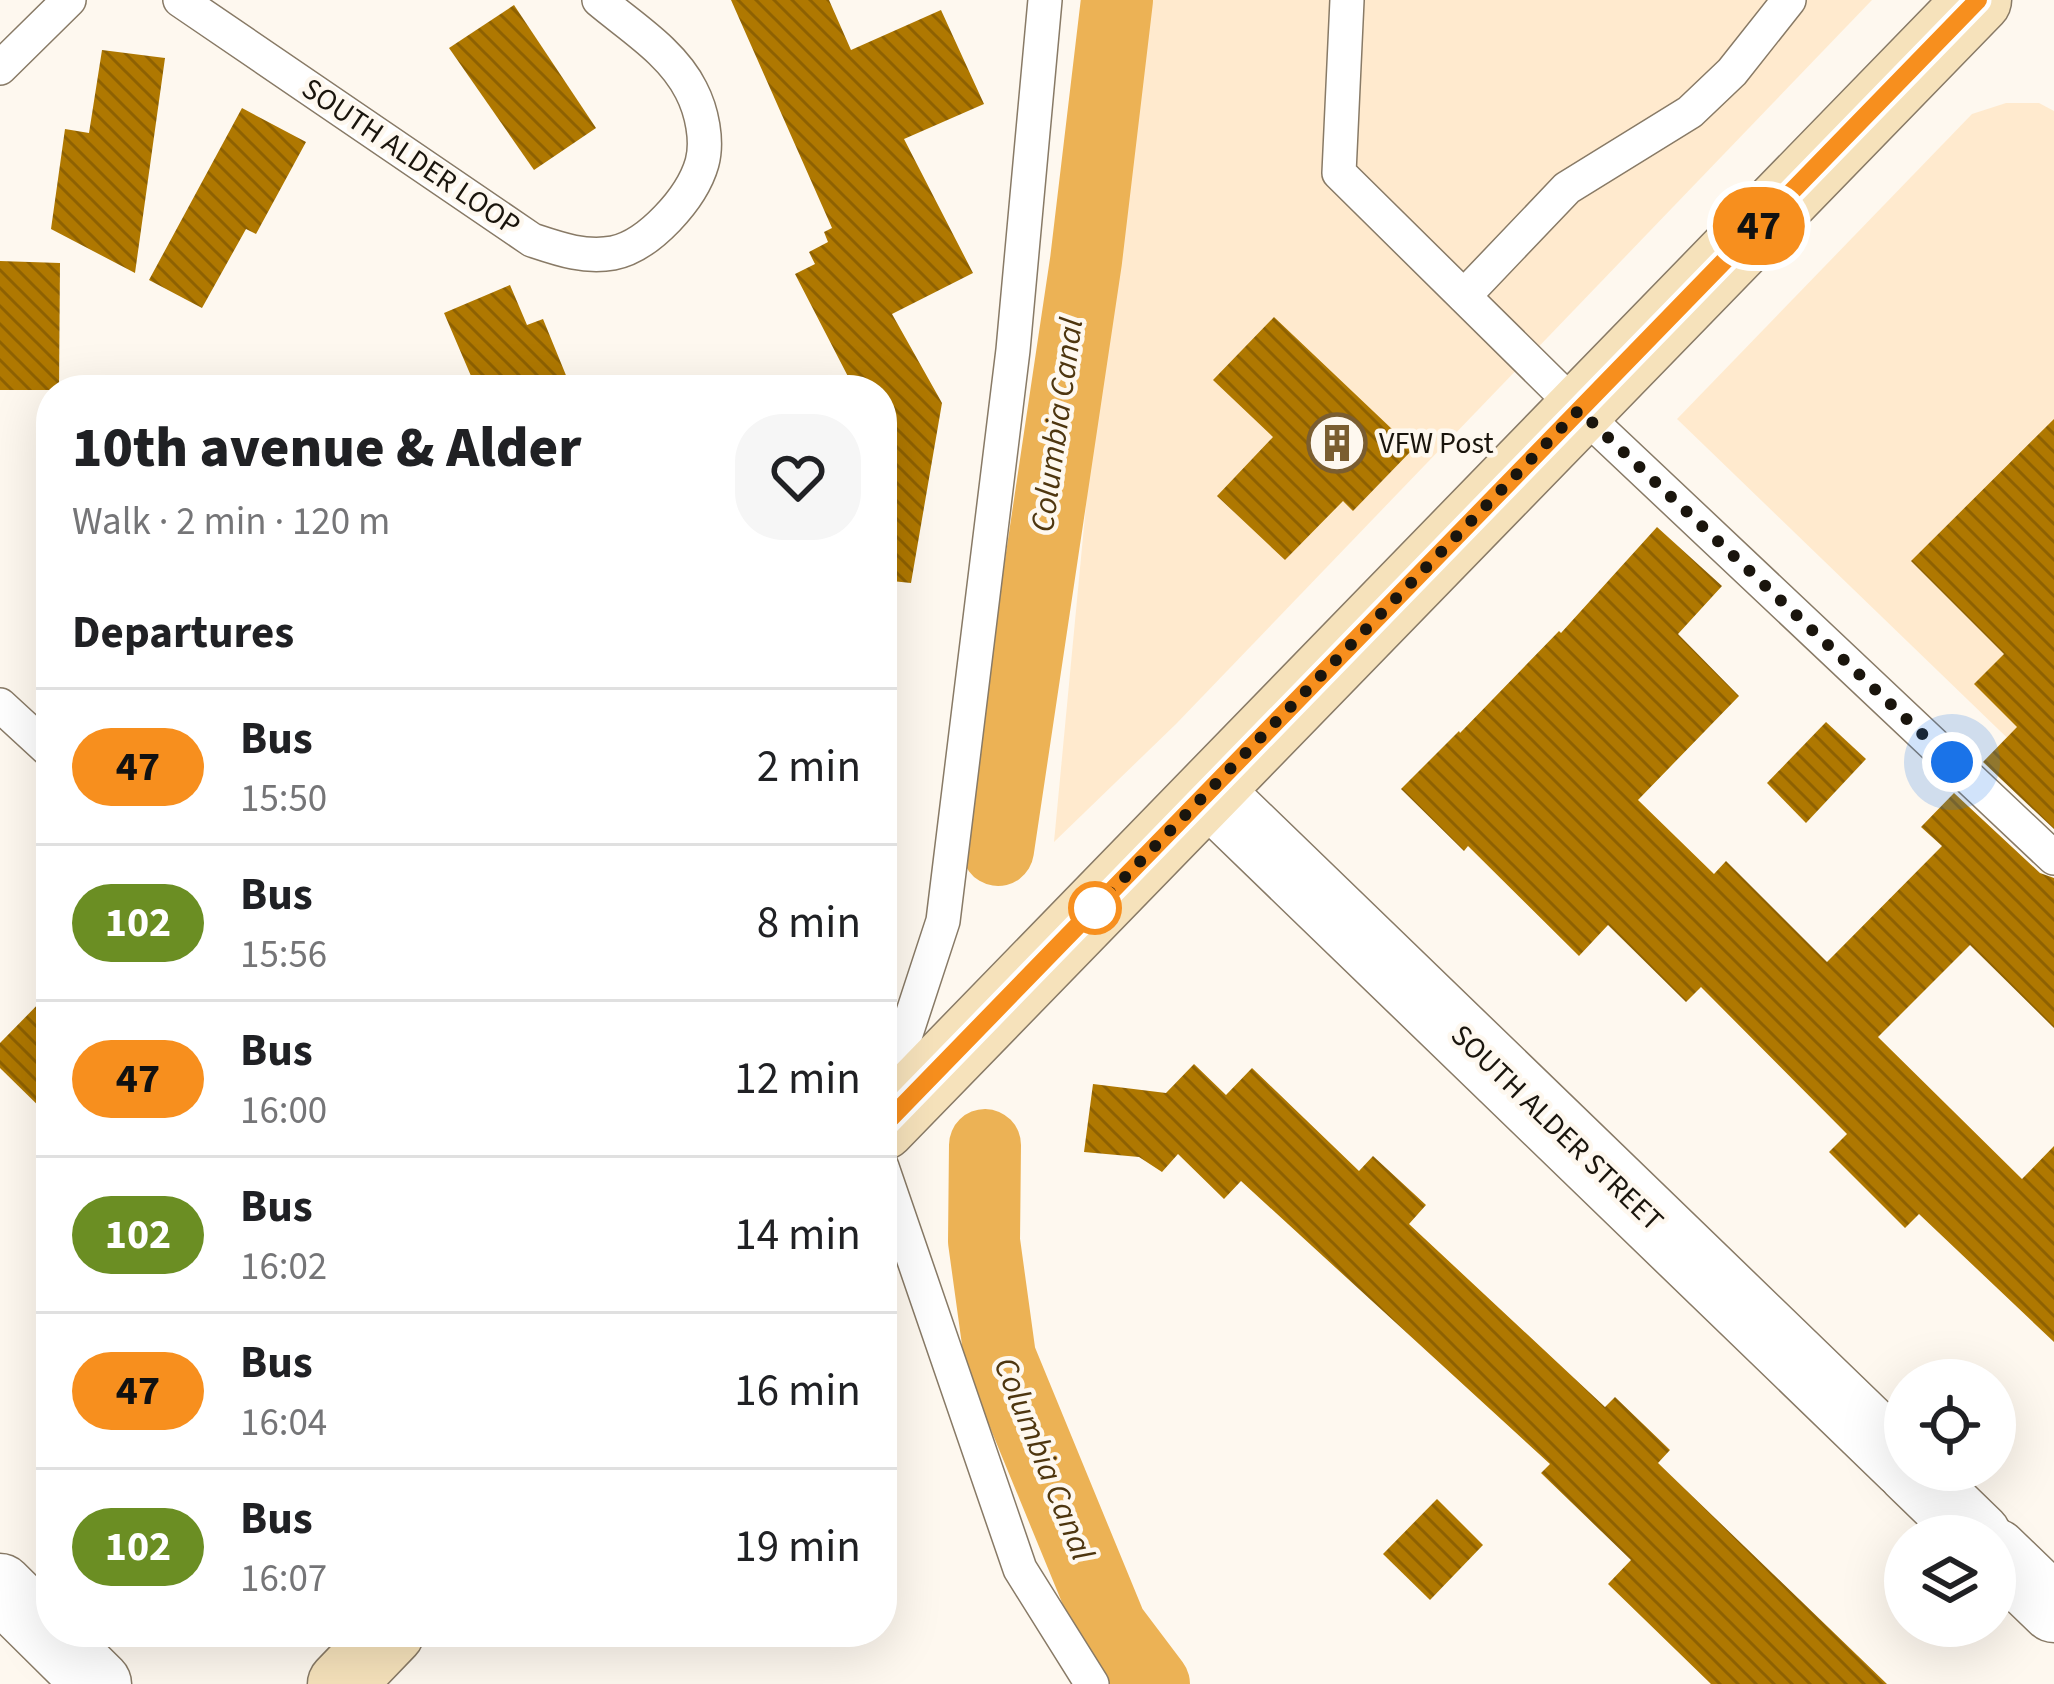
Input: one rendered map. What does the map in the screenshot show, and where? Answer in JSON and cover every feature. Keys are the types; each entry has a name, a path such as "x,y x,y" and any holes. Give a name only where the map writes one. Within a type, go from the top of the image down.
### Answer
{"main road":[{"path":"897,1112 1978,0"},
{"path":"341,1684 377,1647"}],"street":[{"name":"SOUTH ALDER STREET","path":"1209,792 1884,1444"},
{"name":"SOUTH ALDER STREET","path":"1932,1491 1957,1515"},
{"path":"2016,1572 2054,1609"},
{"path":"0,1587 36,1623"},
{"path":"61,1647 98,1684"}],"lane":[{"path":"0,68 69,0"},
{"name":"SOUTH ALDER LOOP","path":"180,0 532,239 577,255 616,253 646,238 681,203 702,162 703,124 692,90 671,60 598,0"},
{"path":"897,1061 944,921 1013,350 1045,0"},
{"path":"1347,0 1339,172 1579,410 2054,858"},
{"path":"1463,296 1567,188 1690,112 1732,72 1789,0"},
{"path":"0,705 36,738"},
{"path":"897,1211 1019,1569 1092,1684"}],"shaded area":[{"path":"1134,0 1872,0 1176,724 1054,842"},
{"path":"2006,103 2039,103 2054,111 2054,783 1677,419 1972,114"}],"building":[{"path":"731,0 829,0 851,50 941,10 984,104 904,139 973,273 892,314 942,403 911,583 897,582 897,375 847,375 795,274 815,264 809,252 828,242 824,232 832,228"},
{"path":"514,5 596,128 534,170 449,48"},
{"path":"102,50 165,58 135,273 51,229 65,129 89,133"},
{"path":"242,108 306,142 256,234 246,229 202,308 149,280"},
{"path":"0,261 60,263 59,375 36,375 36,390 0,390"},
{"path":"510,285 527,325 543,319 566,375 471,375 444,313"},
{"name":"VFW Post","path":"1274,317 1413,449 1353,511 1343,501 1285,560 1217,496 1273,437 1213,380"},
{"path":"2054,419 2054,829 1983,762 2017,727 1974,684 2004,654 1911,561"},
{"path":"1657,527 1722,586 1678,634 1739,696 1638,800 1714,874 1726,861 1827,962 1942,846 1921,827 1954,793 2040,873 2054,878 2054,1028 1970,945 1878,1037 2022,1179 2054,1146 2054,1342 1919,1214 1905,1228 1829,1152 1847,1134 1701,987 1686,1002 1608,925 1579,956 1468,846 1464,851 1401,789 1561,633"},
{"path":"1826,722 1866,759 1806,823 1767,783"},
{"path":"36,1006 36,1103 0,1068 0,1043"},
{"path":"1194,1064 1226,1095 1252,1068 1359,1171 1373,1156 1426,1205 1409,1224 1605,1407 1615,1397 1670,1450 1658,1463 1887,1684 1711,1684 1608,1584 1631,1560 1541,1473 1550,1464 1241,1181 1224,1199 1178,1154 1162,1172 1139,1157 1084,1152 1093,1084 1166,1093"},
{"path":"1437,1499 1483,1545 1430,1600 1383,1554"}],"waterway":[{"name":"Columbia Canal","path":"998,850 1086,261 1117,0"},
{"name":"Columbia Canal","path":"985,1145 984,1241 1000,1357 1111,1627 1154,1684"}],"bus line":[{"name":"47","path":"897,1112 1978,0"}],"place":[{"name":"VFW Post","path":"1337,443"}],"route":[{"path":"1095,908 1579,410 1952,762"}]}
